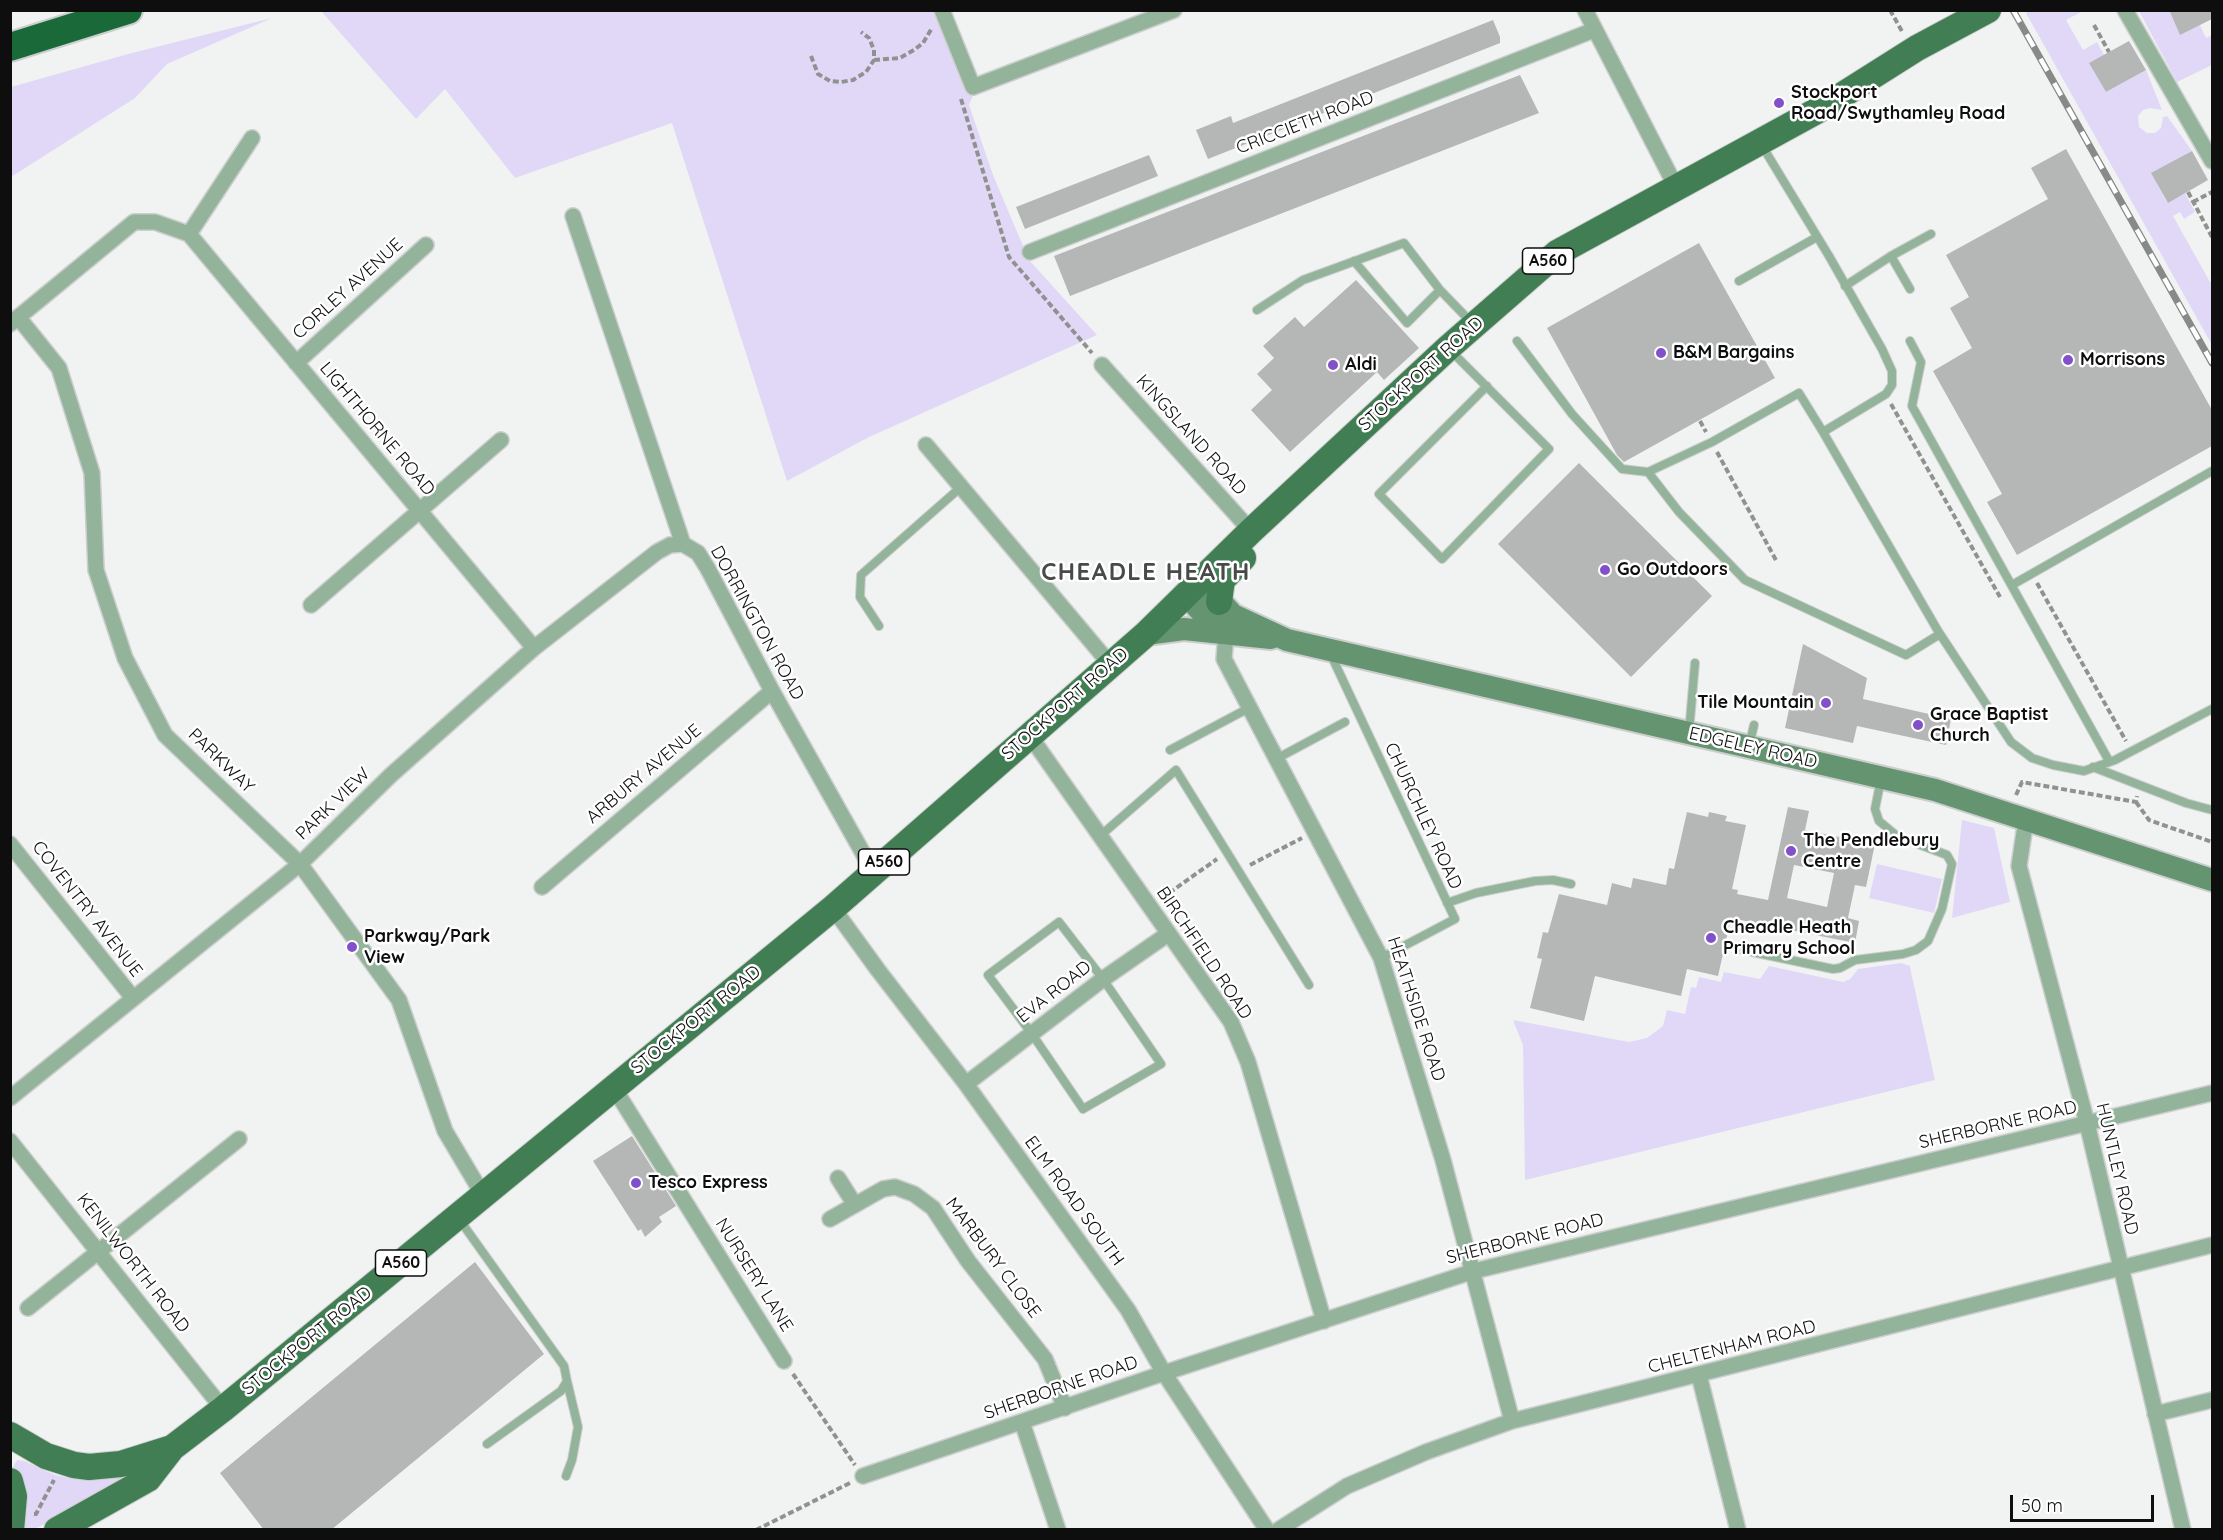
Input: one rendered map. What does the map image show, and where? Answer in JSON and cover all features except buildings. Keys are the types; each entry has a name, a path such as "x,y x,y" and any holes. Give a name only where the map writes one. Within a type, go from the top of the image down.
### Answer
{"highway":[{"path":"10,47 128,10"}],"main road":[{"name":"STOCKPORT ROAD","path":"57,1530 148,1479 172,1448 223,1409 833,908 1110,663 1146,634 1251,531 1448,348 1557,253 1760,143 1822,108 1917,48 1988,10"},
{"name":"A560","path":"1219,602 1222,580 1250,550 1251,531"},
{"name":"EDGELEY ROAD","path":"1190,589 1207,587 1233,615 1287,640"},
{"path":"1190,589 1223,633"},
{"name":"EDGELEY ROAD","path":"1146,634 1184,629 1287,640 1935,790 2212,880"},
{"name":"STOCKPORT ROAD","path":"10,1435 46,1456 89,1467 121,1464 172,1448"},
{"path":"10,1481 14,1496 11,1530"}],"street":[{"path":"943,12 973,87 1146,16 1174,10"},
{"path":"1585,10 1676,187"},
{"path":"2125,10 2212,161"},
{"name":"CRICCIETH ROAD","path":"1030,252 1594,30"},
{"path":"14,320 134,222 155,222 189,234 252,138"},
{"name":"DORRINGTON ROAD","path":"573,216 684,544 698,553 708,568 772,691 873,871"},
{"name":"LIGHTHORNE ROAD","path":"189,234 534,648"},
{"name":"CORLEY AVENUE","path":"296,363 426,245"},
{"name":"PARKWAY","path":"14,320 59,368 92,473 96,570 130,668 165,735 300,864 399,1000 445,1131 483,1195"},
{"name":"KINGSLAND ROAD","path":"1102,365 1251,531"},
{"path":"311,605 501,440"},
{"path":"926,445 1110,663"},
{"name":"PARK VIEW","path":"10,1098 300,864 392,775 534,648 657,552 670,545 684,544"},
{"name":"HEATHSIDE ROAD","path":"1223,633 1224,659 1314,832 1372,936 1381,958 1443,1160 1512,1420"},
{"name":"ARBURY AVENUE","path":"542,887 772,691"},
{"name":"BIRCHFIELD ROAD","path":"1030,736 1231,1022 1248,1062 1324,1321"},
{"name":"HUNTLEY ROAD","path":"2026,819 2019,866 2086,1124 2183,1530"},
{"name":"COVENTRY AVENUE","path":"10,843 133,998"},
{"name":"ELM ROAD SOUTH","path":"833,908 966,1084 1128,1310 1164,1373 1267,1530"},
{"name":"EVA ROAD","path":"966,1084 1103,979 1168,934"},
{"name":"NURSERY LANE","path":"614,1088 784,1361"},
{"name":"SHERBORNE ROAD","path":"863,1476 1164,1373 1474,1271 2212,1093"},
{"path":"28,1308 239,1139"},
{"name":"KENILWORTH ROAD","path":"10,1141 99,1250 223,1409"},
{"path":"838,1179 855,1205"},
{"name":"MARBURY CLOSE","path":"830,1219 883,1189 895,1186 914,1194 933,1208 968,1261 1045,1359 1065,1408"},
{"name":"CHELTENHAM ROAD","path":"1278,1530 1347,1486 1426,1452 1512,1420 2212,1245"},
{"path":"1699,1375 1738,1530"},
{"path":"2155,1414 2212,1400"},
{"path":"1022,1422 1059,1530"}],"lane":[{"path":"1760,143 1882,349 1892,371 1892,385 1886,394 1823,432"},
{"path":"1845,286 1891,256 1932,234"},
{"path":"1739,281 1817,237"},
{"path":"1257,310 1303,280 1404,243 1440,290 1475,325"},
{"path":"1891,256 1910,289"},
{"path":"1354,261 1407,323 1440,290"},
{"path":"1517,341 1572,414 1622,470 1648,472 1712,442 1799,393 1940,634 2011,742 2032,758 2084,771 2115,760 2212,709"},
{"path":"1910,341 1922,362 1912,406 2109,761"},
{"path":"1448,348 1487,386 1549,449 1442,559 1379,494 1487,386"},
{"path":"2012,585 2212,471"},
{"path":"1648,472 1678,512 1745,580 1906,656 1940,634"},
{"path":"879,626 860,597 861,575 962,487"},
{"name":"CHURCHLEY ROAD","path":"1329,651 1455,919 1381,958"},
{"path":"1689,734 1695,663"},
{"path":"1170,750 1249,708"},
{"path":"1276,759 1345,722"},
{"path":"1749,747 1754,725"},
{"path":"2093,767 2212,810"},
{"path":"1100,836 1176,770 1309,985"},
{"path":"1738,949 1833,969 1855,960 1903,954 1916,950 1928,941 1942,909 1952,864 1947,855 1898,836 1879,821 1875,809 1882,778"},
{"path":"1447,903 1476,893 1535,881 1553,880 1571,884"},
{"path":"1059,922 1103,979 1161,1064 1083,1109 988,975 1059,922"},
{"path":"457,1216 564,1366 578,1427 572,1460 566,1476"},
{"path":"487,1444 561,1391 567,1381"}],"path":[{"path":"874,60 900,58 914,50 923,43 943,12"},
{"path":"2094,25 2109,52"},
{"path":"811,56 818,74 830,81 853,80 866,72 874,60 874,50 869,38 861,32"},
{"path":"973,87 960,100 1009,257 1102,365"},
{"path":"2187,192 2212,237"},
{"path":"2193,202 2212,192"},
{"path":"1886,394 2000,597"},
{"path":"1700,420 1777,562"},
{"path":"2136,802 2149,820 2212,842"},
{"path":"1239,871 1314,832"},
{"path":"1149,907 1227,852"},
{"path":"756,1530 863,1476 784,1361"},
{"path":"31,1514 36,1514 54,1478"}],"shaded area":[{"path":"2030,10 2083,11 2066,20 2083,50 2097,42 2104,55 2090,63 2106,92 2146,70 2162,110 2150,108 2143,110 2138,116 2139,127 2147,133 2155,133 2161,128 2163,117 2167,116 2192,151 2152,174 2167,202 2185,193 2195,212 2184,219 2180,212 2173,216 2212,282 2212,345 2026,13"},
{"path":"321,11 938,11 975,91 969,105 993,175 1029,260 1097,335 869,437 787,481 672,123 515,178 445,89 416,119"},
{"path":"2139,11 2169,11 2180,34 2200,25 2206,38 2212,35 2212,65 2177,82"},
{"path":"272,18 167,64 135,98 11,177 11,87 128,54"},
{"path":"1962,820 1994,828 2010,902 1952,918"},
{"path":"1877,864 1942,879 1934,913 1869,898"},
{"path":"1901,963 1910,966 1935,1080 1525,1180 1523,1045 1513,1020 1629,1042 1647,1038 1663,1026 1667,1010 1685,1014 1691,987 1696,988 1699,977 1721,982 1724,972 1760,979 1769,966 1843,982 1850,979 1858,969"},
{"path":"17,1460 55,1475 82,1480 125,1477 145,1470 35,1529 25,1530 24,1491 13,1467"}],"railway":[{"path":"2013,10 2212,363"}],"place":[{"name":"Stockport Road/Swythamley Road","path":"1779,103"},
{"name":"B&M Bargains","path":"1661,353"},
{"name":"Morrisons","path":"2068,360"},
{"name":"Aldi","path":"1333,365"},
{"name":"Go Outdoors","path":"1605,570"},
{"name":"Tile Mountain","path":"1826,703"},
{"name":"Grace Baptist Church","path":"1918,725"},
{"name":"The Pendlebury Centre","path":"1791,851"},
{"name":"Cheadle Heath Primary School","path":"1711,938"},
{"name":"Parkway/Park View","path":"352,947"},
{"name":"Tesco Express","path":"636,1183"}],"district":[{"name":"CHEADLE HEATH","path":"1146,573"}]}
